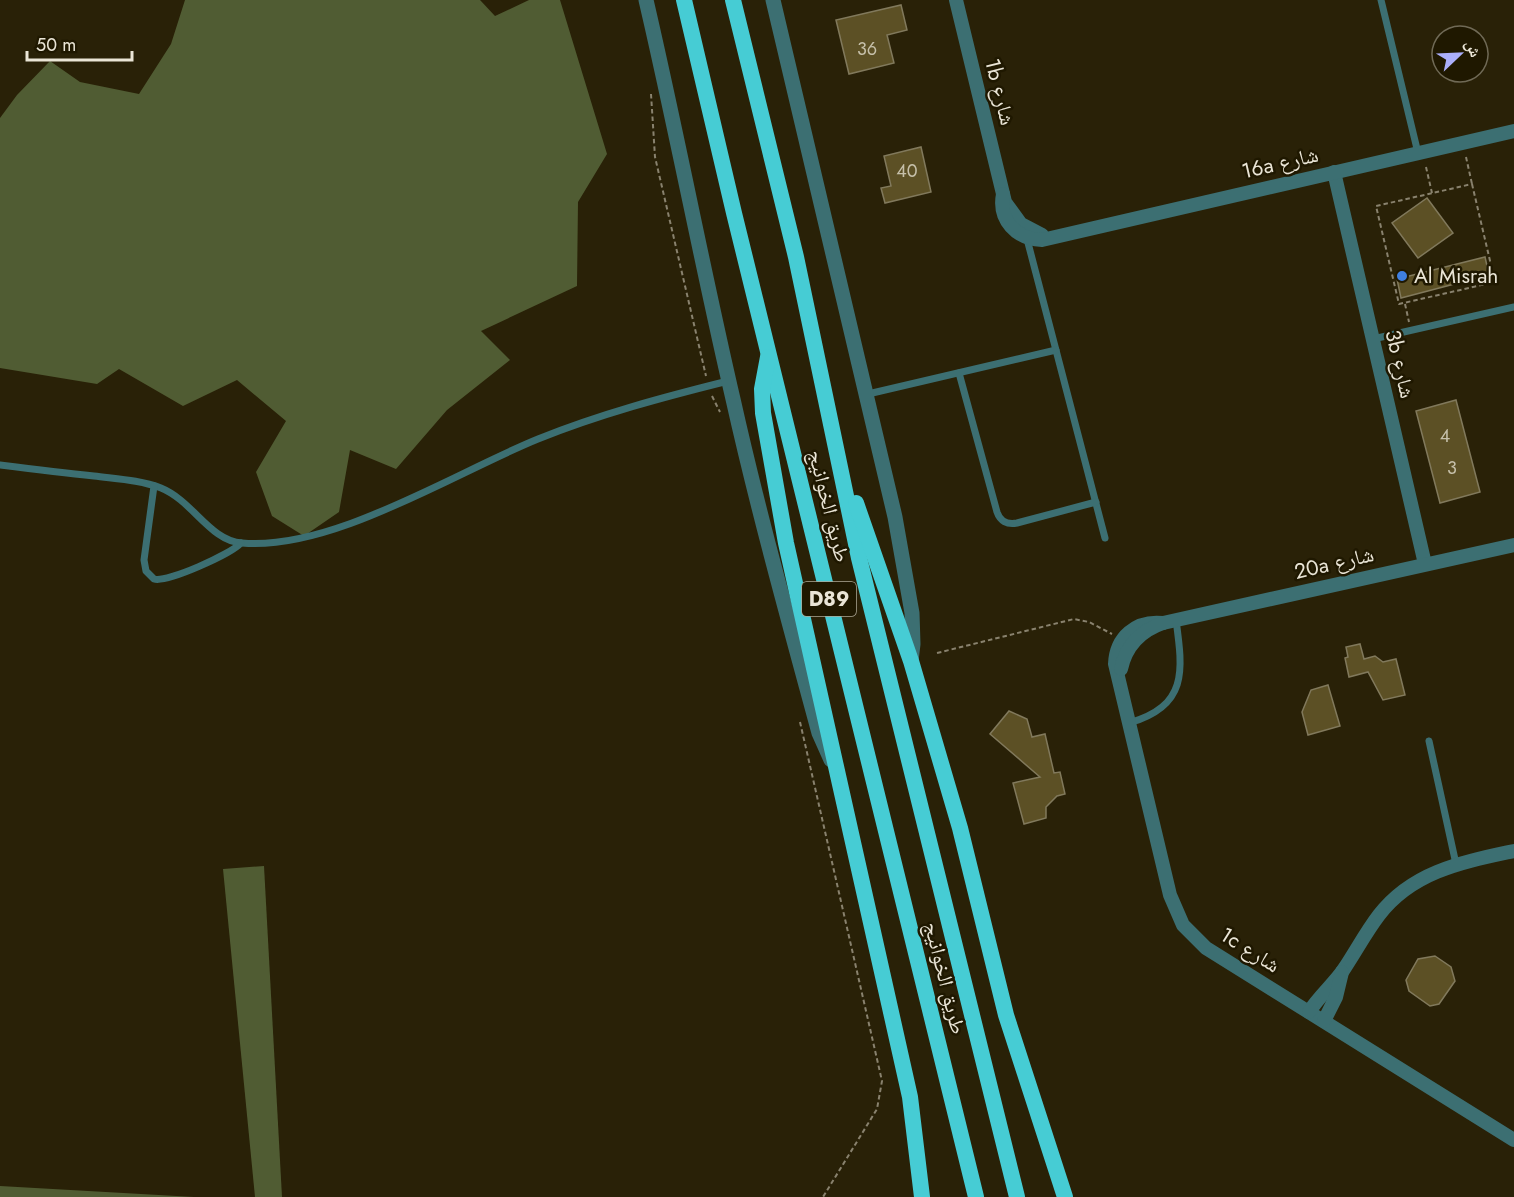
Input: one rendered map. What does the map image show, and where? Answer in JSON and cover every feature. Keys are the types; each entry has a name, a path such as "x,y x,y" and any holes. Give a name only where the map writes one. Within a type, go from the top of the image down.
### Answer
{"highway":[{"name":"طريق الخوانيج","path":"684,0 976,1197"},
{"name":"طريق الخوانيج","path":"733,0 796,258 859,558 1017,1197"},
{"path":"769,354 763,377 763,413 786,543 910,1097 922,1197"},
{"path":"838,458 872,544 911,661 960,828 1013,1037 1065,1197"}],"street":[{"path":"646,0 672,110 698,247 729,381 819,733 835,765"},
{"path":"773,0 896,517 912,613 914,644 911,661"},
{"name":"1b شارع","path":"956,0 1003,194 1021,232"},
{"name":"16a شارع","path":"1021,232 1042,240 1514,131"},
{"name":"3b شارع","path":"1334,172 1425,564"},
{"name":"20a شارع","path":"1127,642 1145,631 1169,622 1514,545"},
{"name":"1c شارع","path":"1127,642 1115,656 1119,680 1173,905 1183,925 1206,948 1514,1140"},
{"path":"1309,1012 1342,972 1389,903 1415,882 1456,864 1514,851"},
{"path":"1324,1022 1336,997 1342,972"}],"lane":[{"path":"1381,0 1420,153"},
{"path":"1021,232 1056,350 1106,538"},
{"path":"1373,339 1514,307"},
{"path":"868,394 1056,350"},
{"path":"959,373 997,512 1001,519 1008,523 1017,523 1096,502"},
{"path":"0,465 135,481 154,486 189,505 223,538 241,543 291,539 340,526 388,508 502,454 575,425 729,381"},
{"path":"154,486 144,560 146,571 154,579 170,578 231,551 241,543"},
{"path":"1130,723 1151,717 1159,711 1181,678 1182,662 1169,622"},
{"path":"1429,741 1456,864"}],"path":[{"path":"651,92 655,157 709,386 721,415"},
{"path":"1463,143 1495,282 1399,304 1376,206 1472,184"},
{"path":"1420,153 1432,193"},
{"path":"1404,303 1412,330"},
{"path":"937,652 1074,619 1089,622 1127,642"},
{"path":"798,715 882,1081 877,1109 823,1197"}],"green space":[{"path":"185,0 480,0 495,16 529,0 560,0 607,154 578,202 577,286 481,331 510,360 447,410 396,469 350,450 339,512 304,536 272,516 256,472 286,421 237,380 183,406 119,369 97,384 0,368 0,118 17,95 50,61 80,82 139,94 171,44"},
{"path":"264,866 282,1197 255,1197 223,869"},
{"path":"0,1186 194,1197 0,1197"}],"building":[{"path":"901,5 907,30 887,35 894,63 849,74 836,20"},
{"path":"921,147 931,192 885,203 881,188 891,186 884,156"},
{"path":"1427,198 1453,233 1418,258 1392,223"},
{"path":"1485,257 1489,275 1401,298 1397,279"},
{"path":"1456,400 1480,492 1440,503 1416,411"},
{"path":"1360,644 1364,659 1375,656 1383,662 1396,659 1405,695 1383,700 1368,672 1349,677 1345,658 1348,657 1346,647"},
{"path":"1328,685 1340,726 1308,735 1302,712 1311,690"},
{"path":"1009,711 1027,719 1032,737 1045,734 1054,773 1060,772 1065,794 1057,796 1046,807 1046,818 1024,824 1013,783 1040,777 990,734"},
{"path":"1435,956 1451,967 1455,981 1439,1004 1430,1006 1409,991 1406,980 1418,959"}],"place":[{"name":"Al Misrah","path":"1402,276"}]}
